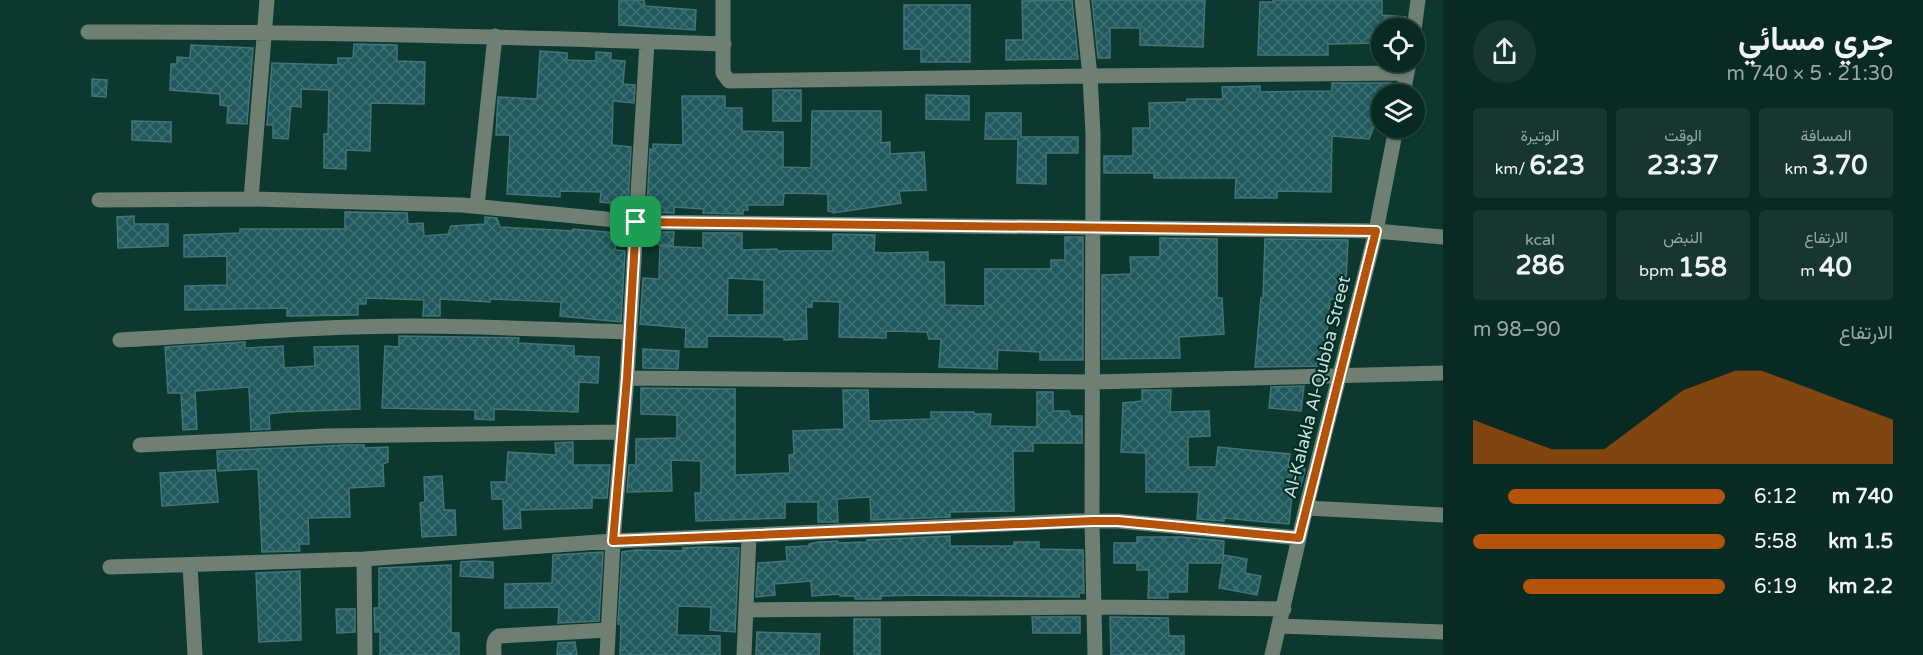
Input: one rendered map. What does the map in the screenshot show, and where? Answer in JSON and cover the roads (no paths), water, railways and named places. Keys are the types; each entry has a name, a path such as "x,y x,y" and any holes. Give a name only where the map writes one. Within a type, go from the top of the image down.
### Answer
{"street":[{"path":"251,199 267,0"},
{"path":"723,0 723,73 729,81 1090,76 1371,68"},
{"path":"1082,0 1093,133 1092,521 1095,655"},
{"path":"1416,18 1418,0"},
{"path":"88,32 495,36 724,44"},
{"path":"477,206 495,36"},
{"path":"607,655 613,541 627,378 647,42"},
{"name":"Al-Kalakla Al-Qubba Street","path":"1272,655 1306,508 1376,231 1394,138"},
{"path":"99,200 251,199 477,206 636,222 1376,231 1443,237"},
{"path":"120,340 409,326 629,332"},
{"path":"627,378 1093,382 1443,373"},
{"path":"140,445 337,436 622,432"},
{"path":"1306,508 1443,515"},
{"path":"110,567 364,559 613,541 1092,521 1118,521 1299,538"},
{"path":"744,655 749,536"},
{"path":"364,559 365,655"},
{"path":"190,565 195,655"},
{"path":"746,610 1095,607 1284,609"},
{"path":"1279,626 1443,632"},
{"path":"494,655 496,638 500,636 608,630"}]}
